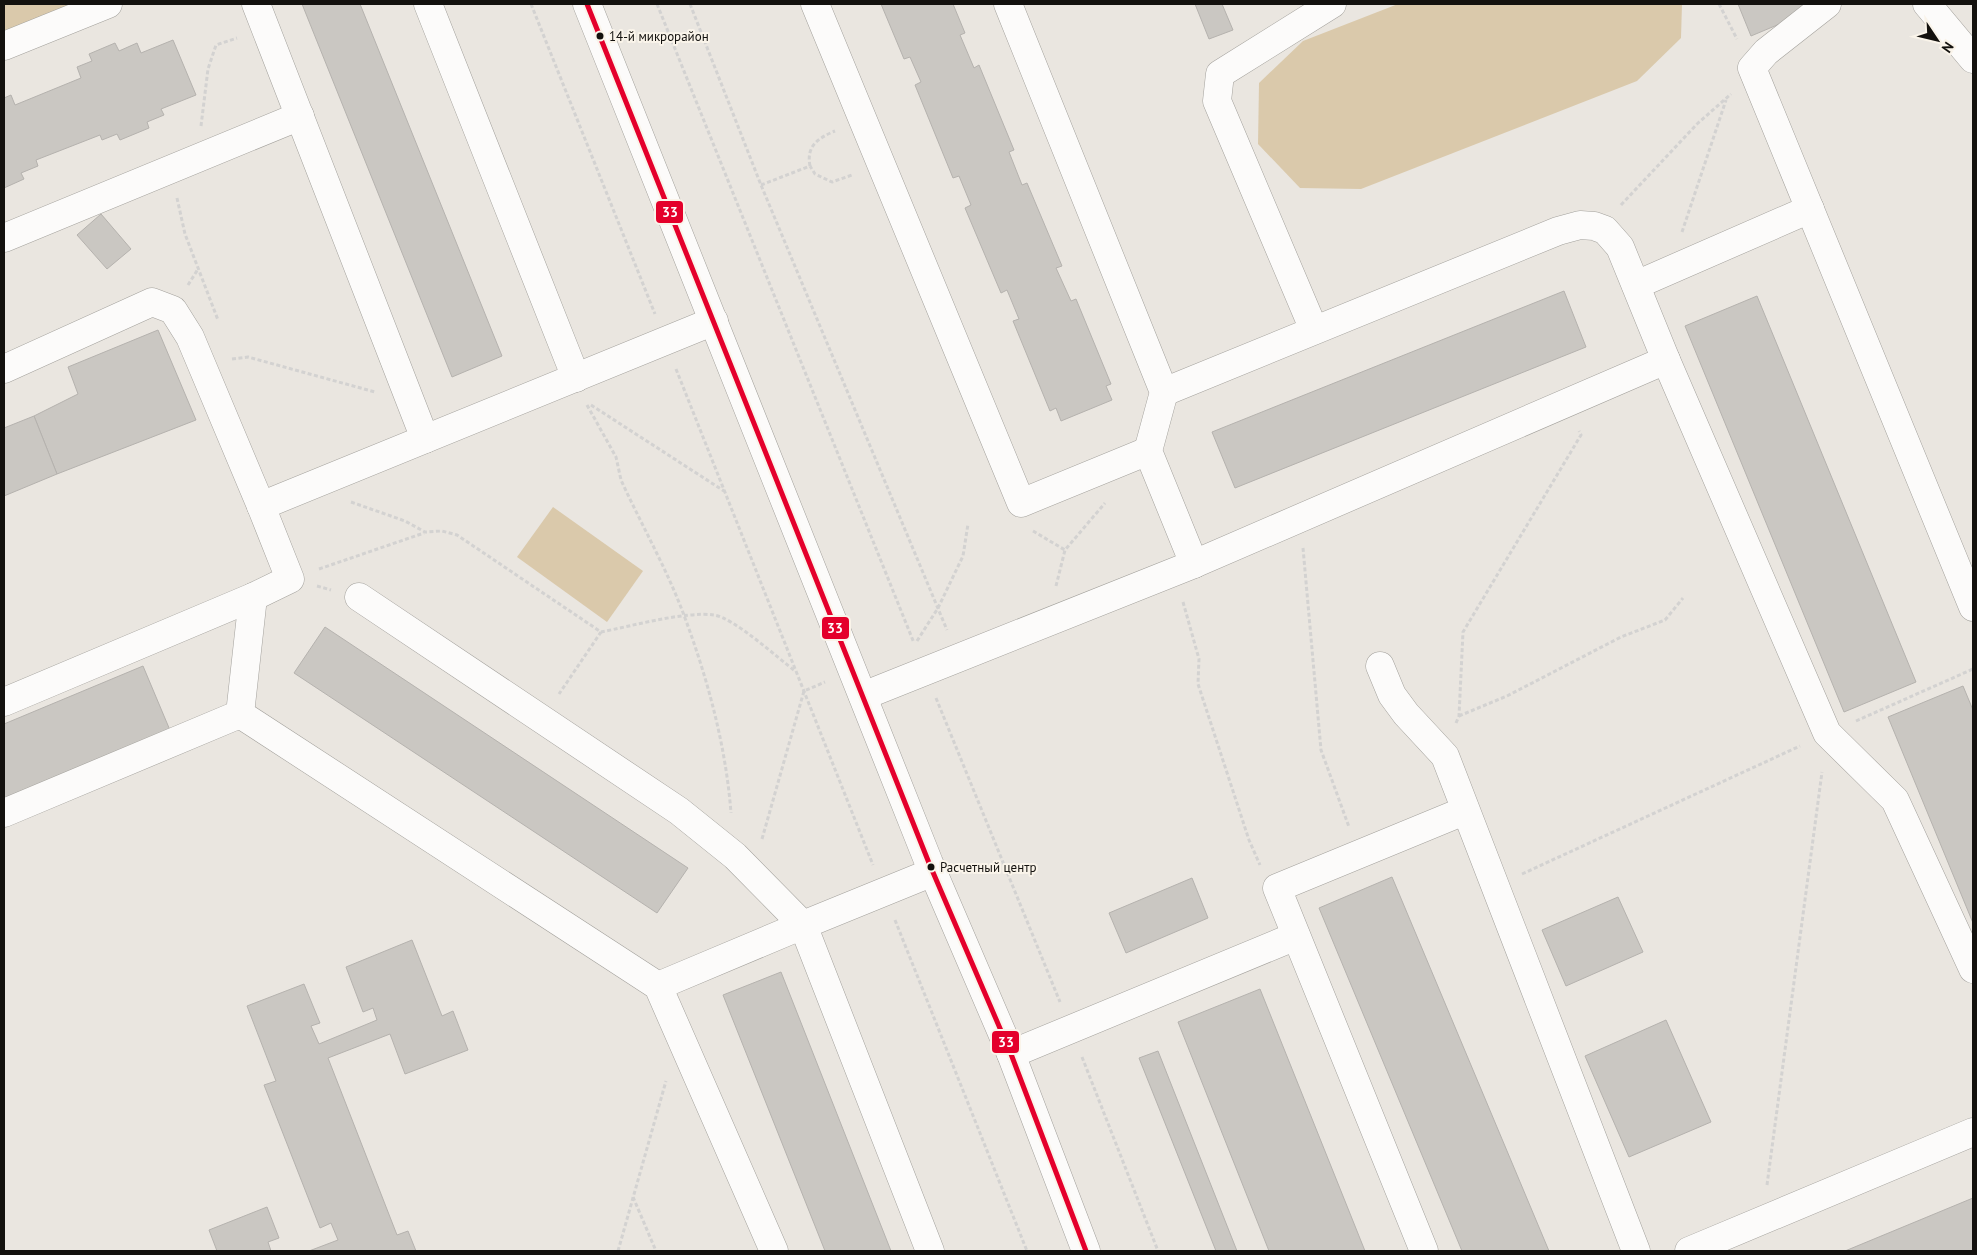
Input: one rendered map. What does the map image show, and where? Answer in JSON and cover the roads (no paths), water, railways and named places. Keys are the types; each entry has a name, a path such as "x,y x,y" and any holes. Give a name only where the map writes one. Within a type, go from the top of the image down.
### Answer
{"street":[{"path":"4,46 108,4"},
{"path":"256,4 425,439"},
{"path":"428,4 576,378"},
{"path":"588,4 933,872 1011,1054 1086,1251"},
{"path":"815,4 1021,503 1148,451"},
{"path":"1008,4 1164,392 1148,451 1194,564"},
{"path":"1314,330 1218,101 1220,74 1332,4"},
{"path":"1827,4 1766,52 1752,68 1973,607"},
{"path":"1927,4 1973,59"},
{"path":"4,238 300,116"},
{"path":"1636,286 1810,209"},
{"path":"1164,392 1558,231 1580,225 1594,226 1604,230 1620,247 1666,360 1828,734 1895,800 1973,969"},
{"path":"4,369 152,302 173,310 190,338 290,579 254,597 4,702"},
{"path":"261,506 714,321"},
{"path":"863,696 1194,564 1666,360"},
{"path":"240,714 254,597"},
{"path":"359,597 679,811 743,865 803,925 930,1251"},
{"path":"1380,666 1392,696 1445,756 1464,810 1636,1251"},
{"path":"4,813 240,714"},
{"path":"240,714 658,986 774,1251"},
{"path":"1424,1251 1276,888 1464,810"},
{"path":"658,986 933,872"},
{"path":"1011,1054 1296,936"},
{"path":"1689,1251 1973,1132"}],"place":[{"name":"14-й микрорайон","path":"600,36"},
{"name":"Расчетный центр","path":"931,867"}]}
